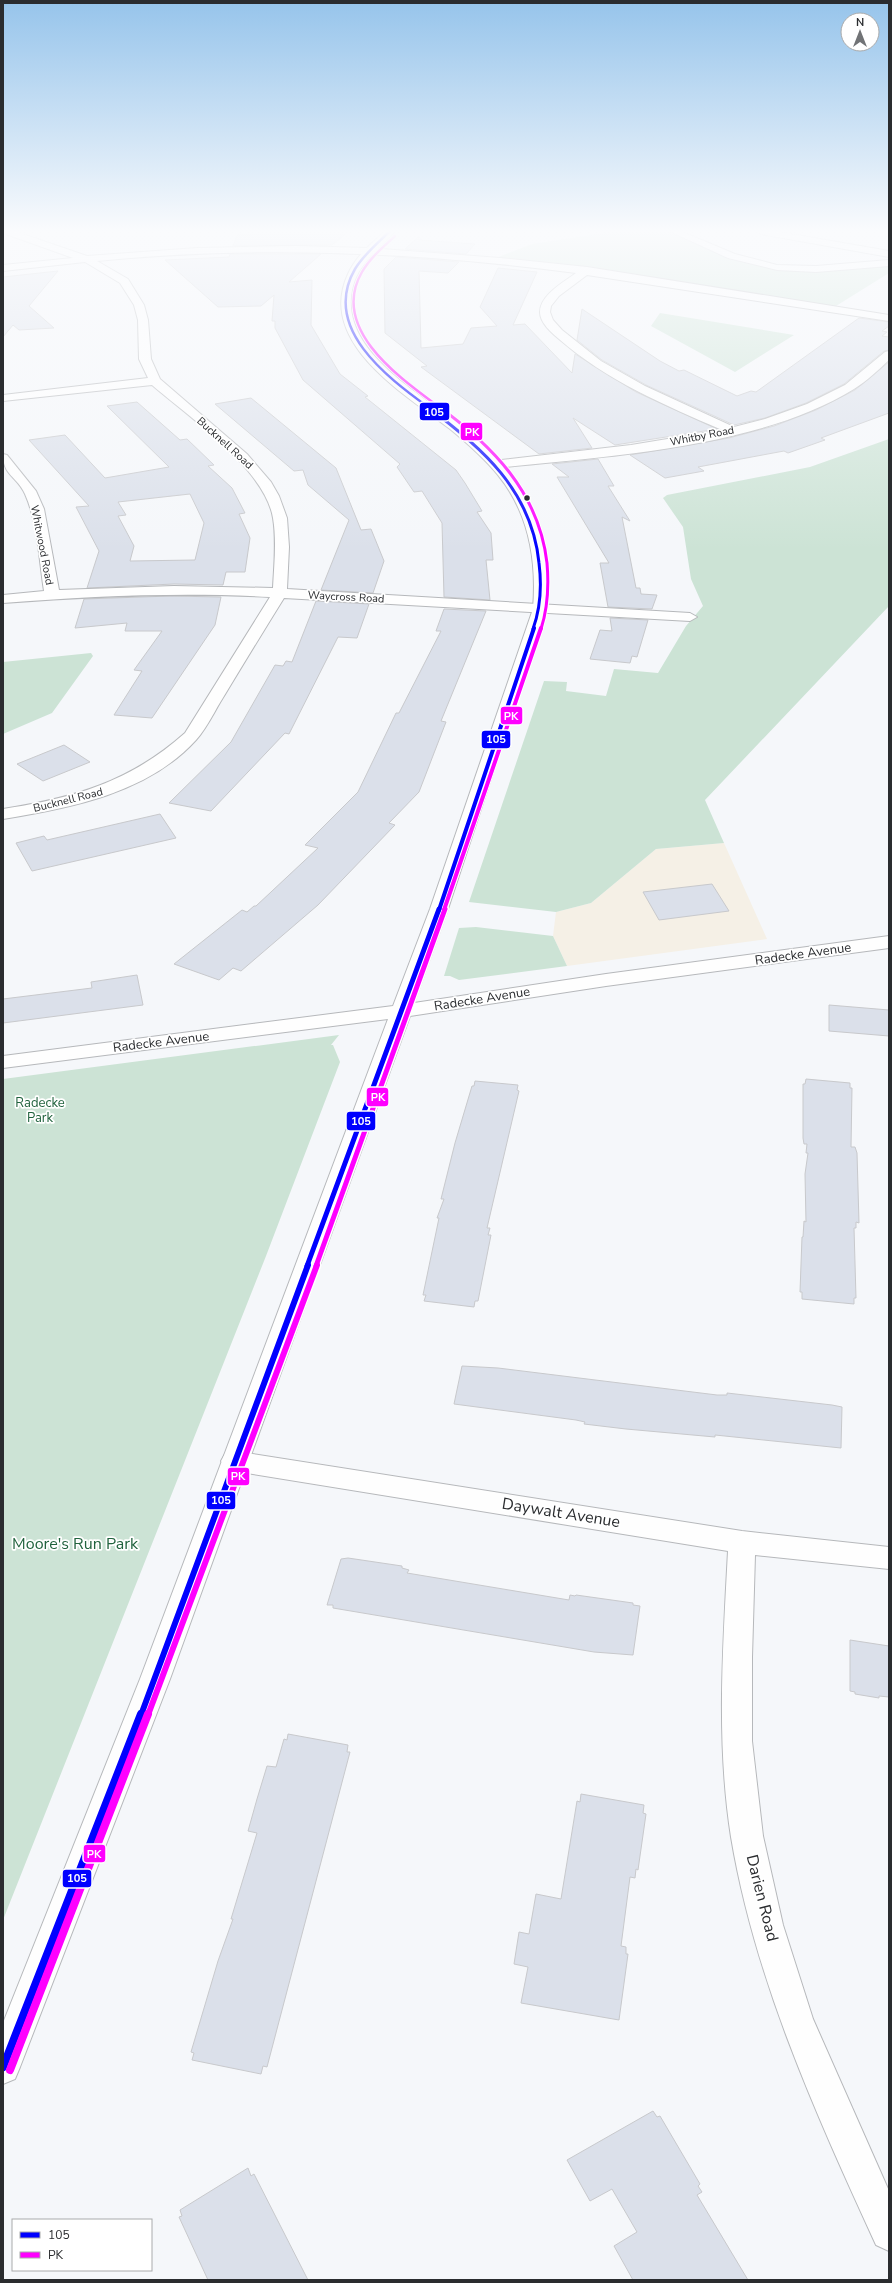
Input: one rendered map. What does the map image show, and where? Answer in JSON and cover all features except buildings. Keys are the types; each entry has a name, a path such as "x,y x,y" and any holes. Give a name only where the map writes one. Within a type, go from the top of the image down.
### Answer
{"street":[{"name":"Bucknell Road","path":"3,814 75,801 107,791 140,776 162,762 191,736 280,593 282,547 280,518 267,487 243,457 155,381 145,359 144,338"},
{"path":"3,2067 152,1686 400,1011 439,909 540,609 542,566 536,535 516,489 497,464 469,438 392,380 364,352 355,338"},
{"path":"564,338 576,349 598,365 631,384 732,430"},
{"name":"Whitby Road","path":"497,464 677,442 760,423 828,398 850,386 889,354"},
{"path":"3,398 155,381"},
{"name":"Whitwood Road","path":"3,458 30,491 37,508 52,594"},
{"name":"Waycross Road","path":"3,599 52,594 150,591 280,593 690,617"},
{"name":"Radecke Avenue","path":"3,1062 400,1011 606,980 889,942"},
{"name":"Daywalt Avenue","path":"234,1461 742,1542 889,1558"},
{"name":"Darien Road","path":"742,1542 737,1657 737,1741 747,1836 767,1925 796,2020 849,2146 889,2232"}],"shaded area":[{"path":"724,843 767,939 567,966 553,936 556,912 591,903 656,849"}],"green space":[{"path":"672,338 790,338 735,372"},
{"path":"889,439 889,606 705,800 724,843 656,849 591,903 556,912 469,902 544,681 567,682 566,691 606,696 614,669 658,673 686,626 703,606 691,579 683,527 663,498 667,495 810,467"},
{"path":"91,653 93,656 52,713 3,734 3,662"},
{"path":"476,927 553,936 567,966 459,980 450,976 444,976 459,928"},
{"path":"339,1035 331,1045 333,1045 340,1062 266,1256 3,1920 3,1079"}],"transit line":[{"name":"105","path":"3,2067 155,1679 439,909 540,609 540,573 535,537 530,520 514,488 503,473 472,441 380,369 368,356 356,338"},
{"name":"PK","path":"10,2070 151,1707 288,1344 355,1161 485,795 547,611 548,573 546,554 536,518 520,485 504,463 480,439 383,362 364,338"}],"park label":[{"name":"Radecke Park","path":"40,1110"},
{"name":"Moore's Run Park","path":"75,1544"}]}
